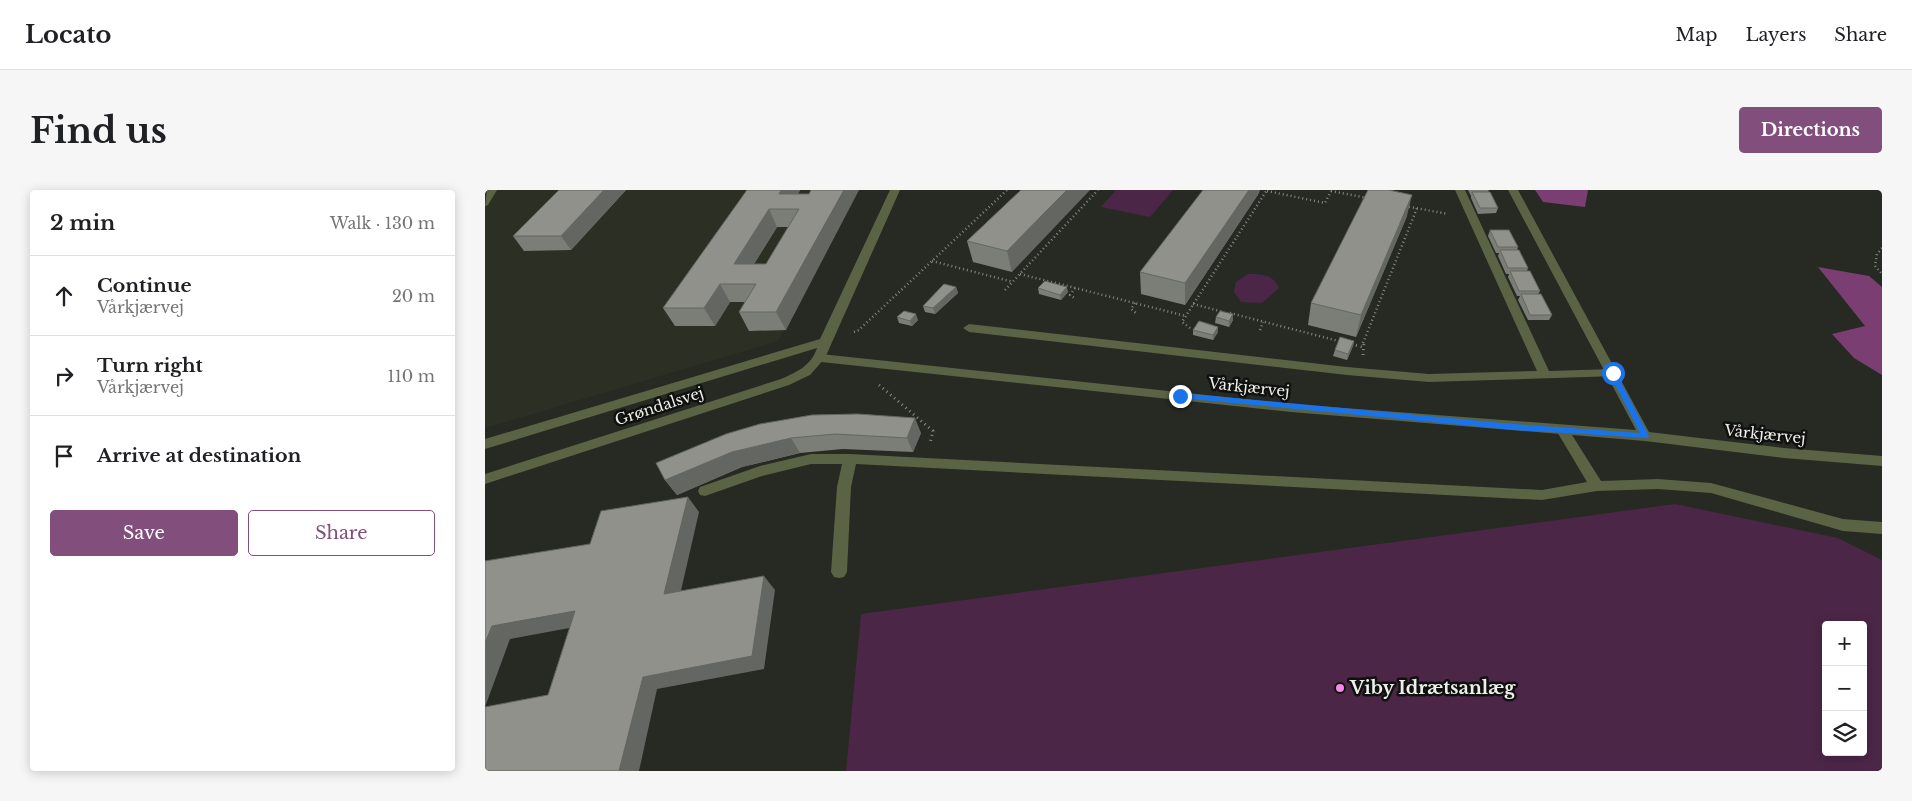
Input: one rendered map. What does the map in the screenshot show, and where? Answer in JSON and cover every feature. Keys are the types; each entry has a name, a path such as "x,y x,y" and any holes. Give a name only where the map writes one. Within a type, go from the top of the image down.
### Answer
{"street":[{"path":"485,203 493,190"},
{"path":"821,358 825,342 895,190"},
{"path":"1460,190 1544,374"},
{"path":"1513,190 1613,373 1645,436"},
{"path":"969,328 1429,378 1613,373"},
{"name":"Grøndalsvej","path":"485,444 825,342"},
{"name":"Grøndalsvej","path":"485,479 785,382 810,370 821,358"},
{"name":"Vårkjærvej","path":"821,358 1291,408 1645,436 1784,453 1882,461"},
{"path":"1562,430 1597,486"},
{"path":"705,491 760,471 811,459 850,459 1542,494 1597,486 1658,484 1711,488 1843,525 1882,528"},
{"path":"839,572 844,488 850,459"}],"path":[{"path":"825,342 859,330 1007,190"},
{"path":"1005,290 1098,190"},
{"path":"1190,328 1182,322 1267,190 1325,203 1331,190 1369,198"},
{"path":"1398,204 1473,219"},
{"path":"1363,372 1363,347 1417,208"},
{"path":"1882,248 1877,254 1875,266 1882,274"},
{"path":"932,261 1013,282"},
{"path":"1020,274 1186,316"},
{"path":"1075,288 1070,295 1076,299"},
{"path":"1135,303 1131,309 1137,314"},
{"path":"1193,304 1363,347"},
{"path":"1260,330 1263,322"},
{"path":"873,380 933,431"}],"shaded area":[{"path":"485,190 860,190 778,341 485,428"},
{"path":"1116,190 1173,190 1150,217 1101,207"},
{"path":"1535,190 1588,190 1585,207 1543,202"},
{"path":"1818,267 1869,276 1882,287 1882,375 1854,358 1832,334 1865,326"},
{"path":"1248,274 1270,277 1279,288 1262,303 1241,302 1234,292 1236,282"},
{"name":"Viby Idrætsanlæg","path":"1675,504 1838,538 1882,560 1882,771 846,771 861,614"}],"building":[{"path":"559,190 604,190 561,236 513,236"},
{"path":"747,190 781,190 779,194 809,194 811,190 844,190 776,312 739,312 756,284 720,284 704,308 663,308","holes":["769,209 799,209 766,264 734,264"]},
{"path":"1021,190 1067,190 1007,251 967,241"},
{"path":"1203,190 1249,190 1185,283 1140,272"},
{"path":"1368,190 1389,190 1412,195 1361,315 1311,303"},
{"path":"1472,192 1490,192 1498,208 1480,208"},
{"path":"1490,230 1509,230 1518,247 1498,247"},
{"path":"1500,250 1519,250 1528,268 1508,268"},
{"path":"1510,271 1530,271 1540,291 1519,291"},
{"path":"1045,281 1067,287 1060,295 1038,288"},
{"path":"944,284 956,287 933,308 923,306"},
{"path":"1521,294 1541,294 1552,315 1530,315"},
{"path":"904,311 916,314 910,321 897,317"},
{"path":"1220,311 1233,314 1229,321 1216,317"},
{"path":"1199,321 1218,327 1213,335 1193,330"},
{"path":"1340,337 1354,341 1348,354 1335,350"},
{"path":"858,414 915,418 907,438 835,434 791,438 732,452 665,480 656,463 726,434 760,424 812,415"},
{"path":"688,497 664,594 764,576 752,656 643,677 619,771 485,771 485,707 548,695 575,611 492,626 485,643 485,561 590,544 601,511"}],"place":[{"name":"Viby Idrætsanlæg","path":"1340,688"}],"route":[{"path":"1180,396 1291,408 1645,436 1613,373"}]}
